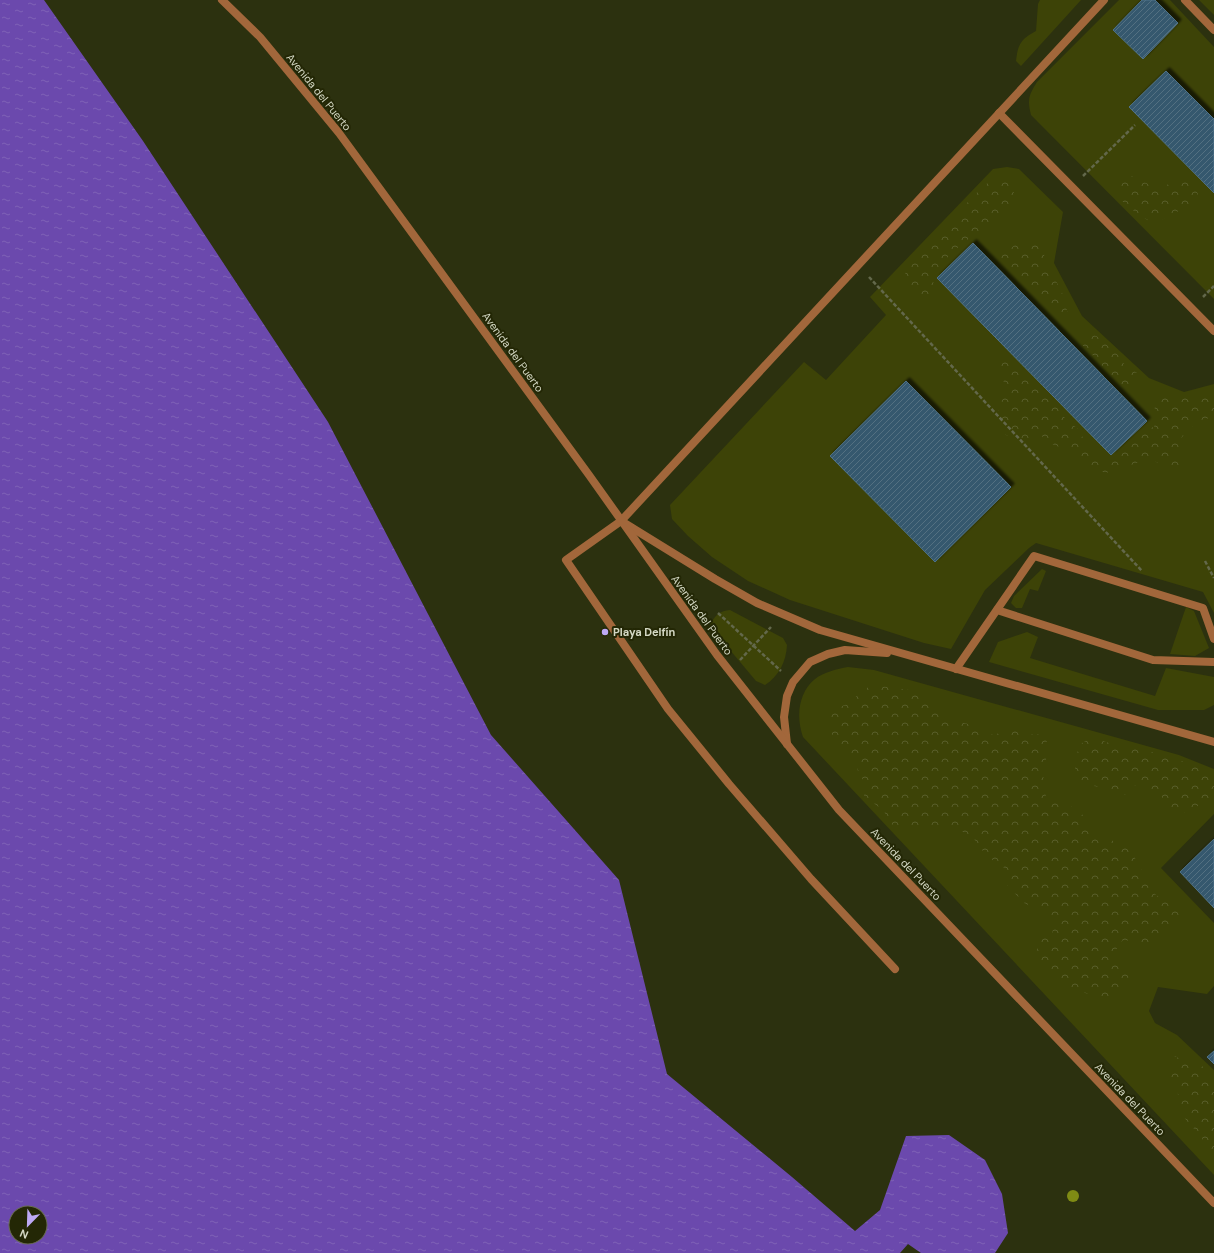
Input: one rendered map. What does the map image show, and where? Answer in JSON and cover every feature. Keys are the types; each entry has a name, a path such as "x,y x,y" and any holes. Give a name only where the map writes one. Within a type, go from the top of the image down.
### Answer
{"street":[{"name":"Avenida del Puerto","path":"222,0 260,37 339,133 621,521 717,656 839,810 1214,1203"},
{"path":"895,969 812,879 729,784 668,708 566,560 621,521 1104,0"},
{"path":"1185,0 1214,30"},
{"path":"1000,113 1214,331"},
{"path":"621,521 757,603 820,630 1214,742"},
{"path":"956,669 1034,556 1203,608 1214,639"},
{"path":"997,610 1153,660 1214,662"},
{"path":"787,744 784,717 787,696 793,682 810,662 828,654 846,650 907,655"}],"path":[{"path":"1072,186 1135,125"},
{"path":"858,265 1145,574"},
{"path":"1205,561 1214,578"},
{"path":"718,614 793,682"},
{"path":"739,661 782,614"}],"green space":[{"path":"1040,0 1081,0 1021,66 1016,61 1019,46 1027,37 1036,31 1038,4"},
{"path":"1119,0 1170,0 1214,47 1214,299 1031,115 1029,105 1030,97 1037,82"},
{"path":"1199,0 1214,0 1214,15"},
{"path":"1007,167 1019,169 1063,212 1054,263 1082,316 1149,378 1184,392 1214,384 1214,613 1203,592 1036,543 985,590 951,649 924,643 790,600 748,581 712,557 688,536 672,519 670,505 804,362 826,380 886,315 870,297 993,169"},
{"path":"1127,174 1159,189 1166,185 1184,181 1194,186 1198,194 1189,209 1175,212 1161,220 1152,222 1135,212 1120,198 1120,179"},
{"path":"1002,178 1010,184 1014,193 1012,202 998,216 989,231 968,239 938,267 933,276 933,281 939,293 929,298 920,294 906,283 905,274 913,258 921,252 932,237 954,219 972,197 992,179"},
{"path":"1029,240 1038,242 1045,248 1044,267 1054,278 1061,290 1070,318 1061,319 1049,306 1034,297 1009,273 1007,264 999,260 993,253 1011,248 1019,242"},
{"path":"1082,333 1090,333 1098,337 1118,355 1123,363 1137,373 1136,382 1131,389 1116,380 1084,347 1081,343"},
{"path":"999,359 1009,362 1017,368 1061,407 1064,417 1079,430 1088,448 1104,458 1113,461 1145,429 1154,427 1156,419 1154,402 1160,394 1179,399 1189,397 1208,397 1214,392 1214,419 1210,418 1201,420 1186,431 1181,439 1179,448 1181,458 1179,467 1170,469 1155,461 1146,459 1112,473 1103,472 1064,449 1047,442 1041,435 1023,441 1006,435 1000,429 998,412 1004,395 1005,386"},
{"path":"1042,569 1046,571 1038,591 1030,589 1022,608 1016,608 1011,603 1014,596"},
{"path":"1186,607 1194,611 1209,648 1195,656 1170,654"},
{"path":"730,610 783,638 787,645 781,668 778,673 765,685 756,681 710,625 718,614 723,611"},
{"path":"1027,632 1038,637 1030,658 1155,696 1166,668 1214,677 1214,705 1204,710 1158,710 989,662 998,642"},
{"path":"848,667 874,670 1179,755 1214,769 1214,814 1161,868 1214,923 1214,986 1207,994 1158,987 1149,1011 1155,1023 1177,1035 1214,1070 1214,1175 803,737 799,714 805,691 815,679 822,674"},
{"path":"881,686 909,690 922,695 955,720 981,728 993,735 1007,731 1021,731 1034,735 1047,733 1046,761 1042,787 1048,800 1063,802 1076,809 1086,818 1094,830 1131,851 1145,876 1149,889 1160,898 1173,903 1180,915 1160,937 1149,943 1123,940 1115,951 1120,963 1129,975 1126,987 1117,997 1105,999 1081,992 1058,983 1048,974 1041,964 1037,951 1038,938 1052,938 1053,925 1047,914 1024,903 1007,885 1012,873 991,859 974,839 951,827 939,830 927,827 914,830 901,829 889,823 884,811 864,796 865,783 858,772 856,759 835,745 828,721 835,709 847,704 868,687"},
{"path":"1091,737 1115,745 1140,748 1188,763 1214,775 1214,803 1201,804 1189,811 1175,815 1166,806 1160,793 1147,788 1133,785 1125,795 1112,790 1085,784 1076,774 1074,760 1081,744"},
{"path":"1175,1056 1201,1065 1207,1072 1210,1079 1214,1090 1214,1163 1209,1157 1203,1139 1188,1123 1180,1110 1178,1090 1170,1077 1170,1070"}],"water":[{"path":"0,0 44,0 143,141 328,422 491,735 619,880 667,1074 855,1231 880,1210 906,1136 949,1135 985,1160 1002,1194 1008,1233 995,1253 921,1253 908,1244 900,1253 0,1253"}],"building":[{"path":"1142,0 1155,0 1178,23 1143,59 1113,30"},
{"path":"1166,71 1214,119 1214,193 1129,107"},
{"path":"973,243 1147,421 1111,455 937,278"},
{"path":"906,381 1011,487 935,562 830,456"},
{"path":"1214,839 1214,908 1180,872"},
{"path":"1214,1051 1214,1064 1207,1057"}],"place":[{"name":"Playa Delfín","path":"605,632"}]}
